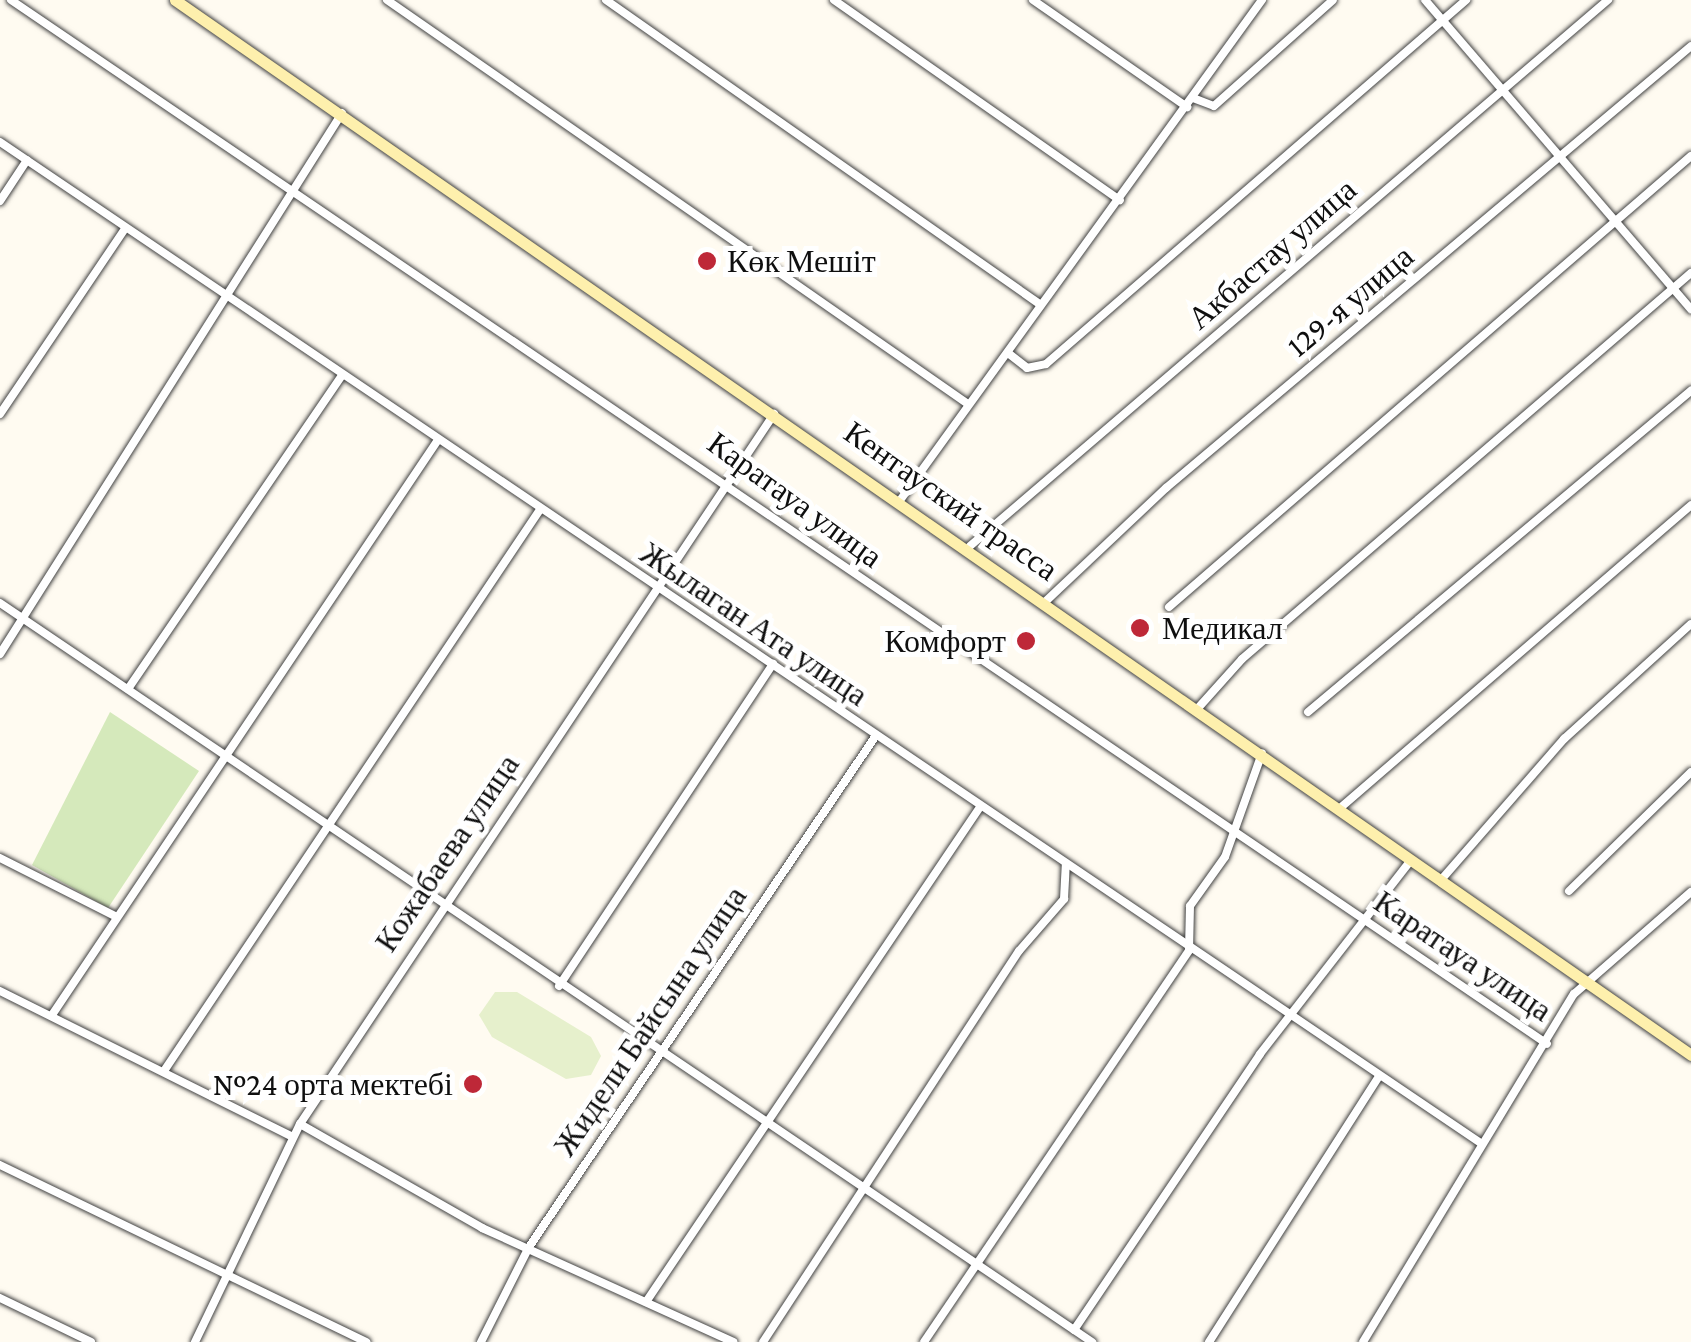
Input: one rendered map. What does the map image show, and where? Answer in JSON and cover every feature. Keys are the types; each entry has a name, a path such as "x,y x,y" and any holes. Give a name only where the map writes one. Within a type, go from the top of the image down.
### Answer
{"main road":[{"name":"Кентауский трасса","path":"174,0 970,546 1691,1055"}],"street":[{"name":"Каратауа улица","path":"11,0 729,481 754,508 1547,1044"},
{"path":"387,0 968,404"},
{"path":"606,0 1041,305"},
{"path":"834,0 1120,200"},
{"path":"1032,0 1186,107"},
{"path":"1193,98 1214,106 1334,0"},
{"path":"1426,0 1691,309"},
{"path":"1008,353 1027,368 1046,364 1466,0"},
{"name":"Акбастау улица","path":"970,546 1608,0"},
{"path":"901,499 1120,200 1258,2"},
{"name":"129-я улица","path":"1046,600 1166,488 1691,46"},
{"path":"0,654 342,113"},
{"name":"Жылаган Ата улица","path":"0,142 340,377 773,664 1190,950 1294,1014 1378,1078 1482,1144"},
{"path":"1168,607 1691,156"},
{"path":"0,200 27,160"},
{"path":"0,414 126,229"},
{"path":"1199,707 1242,659 1691,273"},
{"path":"128,689 340,377"},
{"path":"1308,712 1691,391"},
{"name":"Кожабаева улица","path":"195,1342 300,1124 442,902 776,412"},
{"path":"52,1016 115,916 438,440"},
{"path":"1340,809 1691,504"},
{"path":"164,1072 539,511"},
{"path":"0,603 330,824 558,986 768,1121 1092,1342"},
{"path":"1440,881 1564,739 1691,624"},
{"path":"558,986 773,664"},
{"name":"Жидели Байсына улица","path":"481,1342 529,1247 658,1049 875,737"},
{"path":"924,1342 1190,950 1190,906 1234,832 1262,753"},
{"path":"1569,891 1691,772"},
{"path":"646,1302 980,808"},
{"path":"0,858 115,916"},
{"path":"1074,1330 1294,1014 1411,860"},
{"path":"764,1342 862,1186 1019,952 1064,898 1066,866"},
{"path":"1363,1342 1482,1144 1588,982 1691,892"},
{"path":"0,991 293,1137"},
{"path":"1209,1342 1378,1078"},
{"path":"300,1124 529,1247 732,1342"},
{"path":"0,1165 366,1342"},
{"path":"0,1298 91,1342"}],"green space":[{"path":"110,712 199,771 108,908 32,865"},
{"path":"495,992 517,992 591,1037 601,1056 591,1075 566,1079 492,1037 479,1015"}],"place":[{"name":"Көк Мешіт","path":"707,261"},
{"name":"Медикал","path":"1140,628"},
{"name":"Комфорт","path":"1026,641"},
{"name":"№24 орта мектебі","path":"473,1084"}]}
